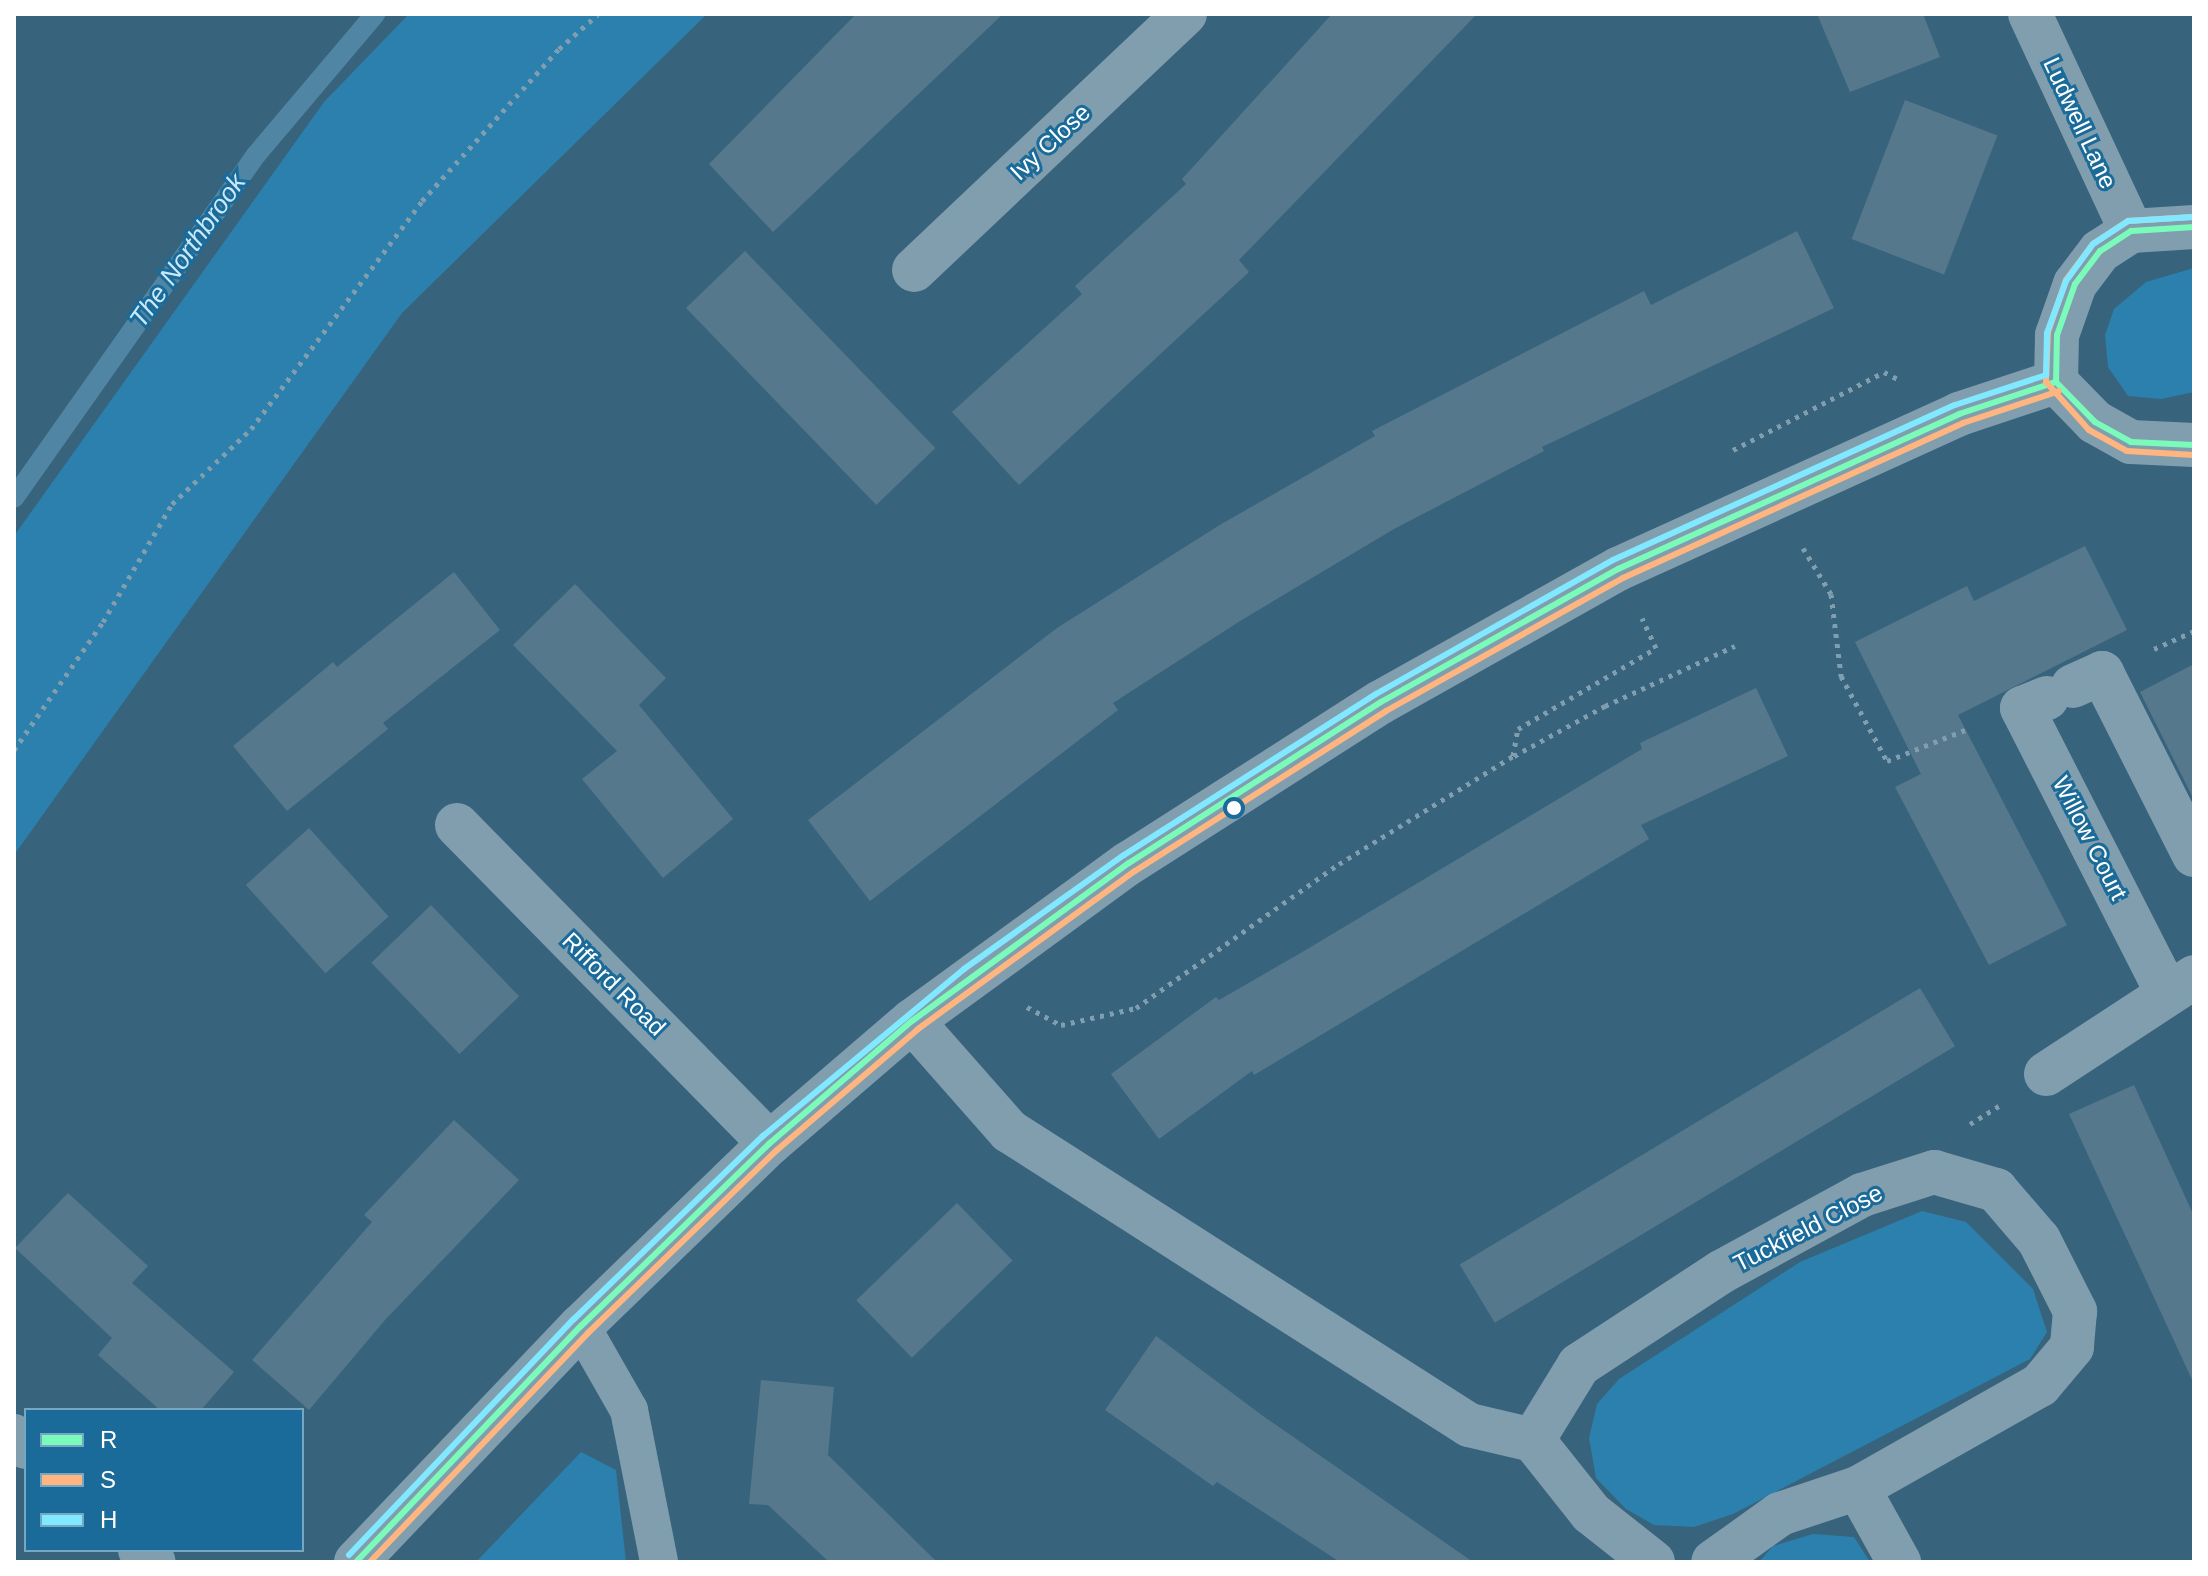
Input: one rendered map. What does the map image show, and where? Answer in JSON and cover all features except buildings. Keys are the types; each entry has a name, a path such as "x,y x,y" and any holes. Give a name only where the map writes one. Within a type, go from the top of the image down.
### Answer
{"street":[{"name":"Ivy Close","path":"914,270 1185,14"},
{"name":"Ludwell Lane","path":"2030,14 2131,231"},
{"path":"2194,227 2131,231 2100,251 2075,284 2057,335 2056,382 2095,422 2131,442 2194,445"},
{"path":"356,1562 581,1326 770,1143 912,1021 1129,863 1368,710 1618,569 1771,496 1959,414 2056,382"},
{"path":"2061,691 2194,855"},
{"name":"Willow Court","path":"2046,1074 2181,985 2061,691"},
{"name":"Rifford Road","path":"457,825 770,1143"},
{"path":"912,1021 1009,1131 1469,1425 1533,1440 1591,1513 1653,1562"},
{"name":"Tuckfield Close","path":"1533,1440 1579,1365 1721,1272 1862,1195 1934,1172 1996,1190 2039,1240 2075,1311 2072,1347 2040,1385 1858,1488 1780,1514 1713,1562"},
{"path":"1858,1488 1899,1562"}],"lane":[{"path":"581,1326 629,1410 659,1562"}],"path":[{"path":"14,750 103,622 172,504 251,429 422,201 559,49 598,14"},
{"path":"1771,496 1831,594 1841,676 1887,761 2061,691"},
{"path":"1513,756 1518,729 1656,648 1618,569"},
{"path":"970,977 1061,1025 1136,1008 1339,864 1513,756 1605,706 1735,646"}],"shaded area":[{"path":"409,14 707,14 402,313 14,855 14,536 324,102"},
{"path":"2194,268 2194,392 2161,399 2128,396 2108,367 2105,335 2114,309 2146,282"},
{"path":"1922,1211 1966,1222 2033,1289 2047,1332 2030,1359 1733,1514 1694,1527 1654,1525 1626,1509 1596,1478 1589,1438 1597,1404 1619,1379 1800,1262"},
{"path":"581,1452 616,1470 626,1562 476,1562"},
{"path":"1813,1534 1854,1537 1870,1562 1759,1562 1773,1546"}],"waterway":[{"name":"The Northbrook","path":"14,498 256,155 375,14"}],"transit line":[{"name":"S","path":"2193,217 2128,221 2093,244 2066,280 2048,332 2046,382 2089,430 2127,451 2194,455"},
{"name":"H","path":"349,1555 574,1319 763,1136 964,969 1124,855 1376,694 1613,560 1955,405 2046,375 2047,333 2066,281 2093,244 2128,221 2193,217"},
{"name":"R","path":"2194,227 2131,231 2100,251 2075,284 2057,335 2056,382 2095,422 2131,442 2194,445"},
{"name":"R","path":"356,1562 581,1326 770,1143 912,1021 1129,863 1381,702 1618,569 1959,414 2056,382"},
{"name":"S","path":"370,1562 588,1333 777,1150 918,1029 1135,871 1386,711 1623,578 1963,423 2059,391"}]}
